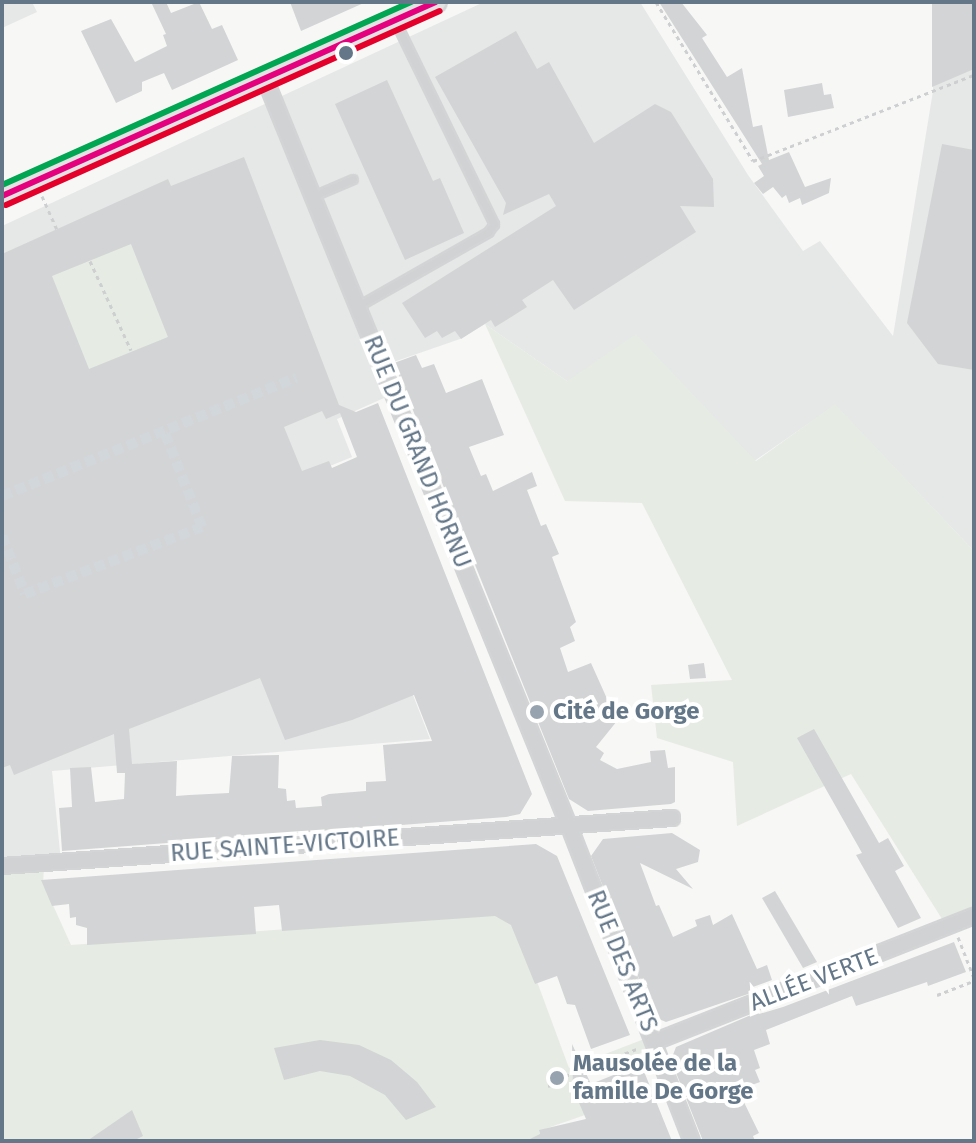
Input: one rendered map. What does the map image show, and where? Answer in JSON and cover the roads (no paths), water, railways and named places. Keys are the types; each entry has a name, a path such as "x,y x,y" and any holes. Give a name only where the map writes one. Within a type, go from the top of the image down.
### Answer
{"main road":[{"path":"2,196 436,2"}],"street":[{"name":"RUE DU GRAND HORNU","path":"265,79 569,826"},
{"name":"RUE SAINTE-VICTOIRE","path":"2,866 672,818"},
{"name":"RUE DES ARTS","path":"569,826 692,1141"},
{"name":"ALLÉE VERTE","path":"654,1042 974,916"}],"lane":[{"path":"358,306 488,232 494,224 394,21"},
{"path":"313,196 353,179"}],"tunnel":[{"path":"2,496 296,378"},
{"path":"2,536 25,594 202,527 164,431"}],"place":[{"name":"Cité de Gorge","path":"537,712"},
{"name":"Mausolée de la famille De Gorge","path":"557,1078"}]}
